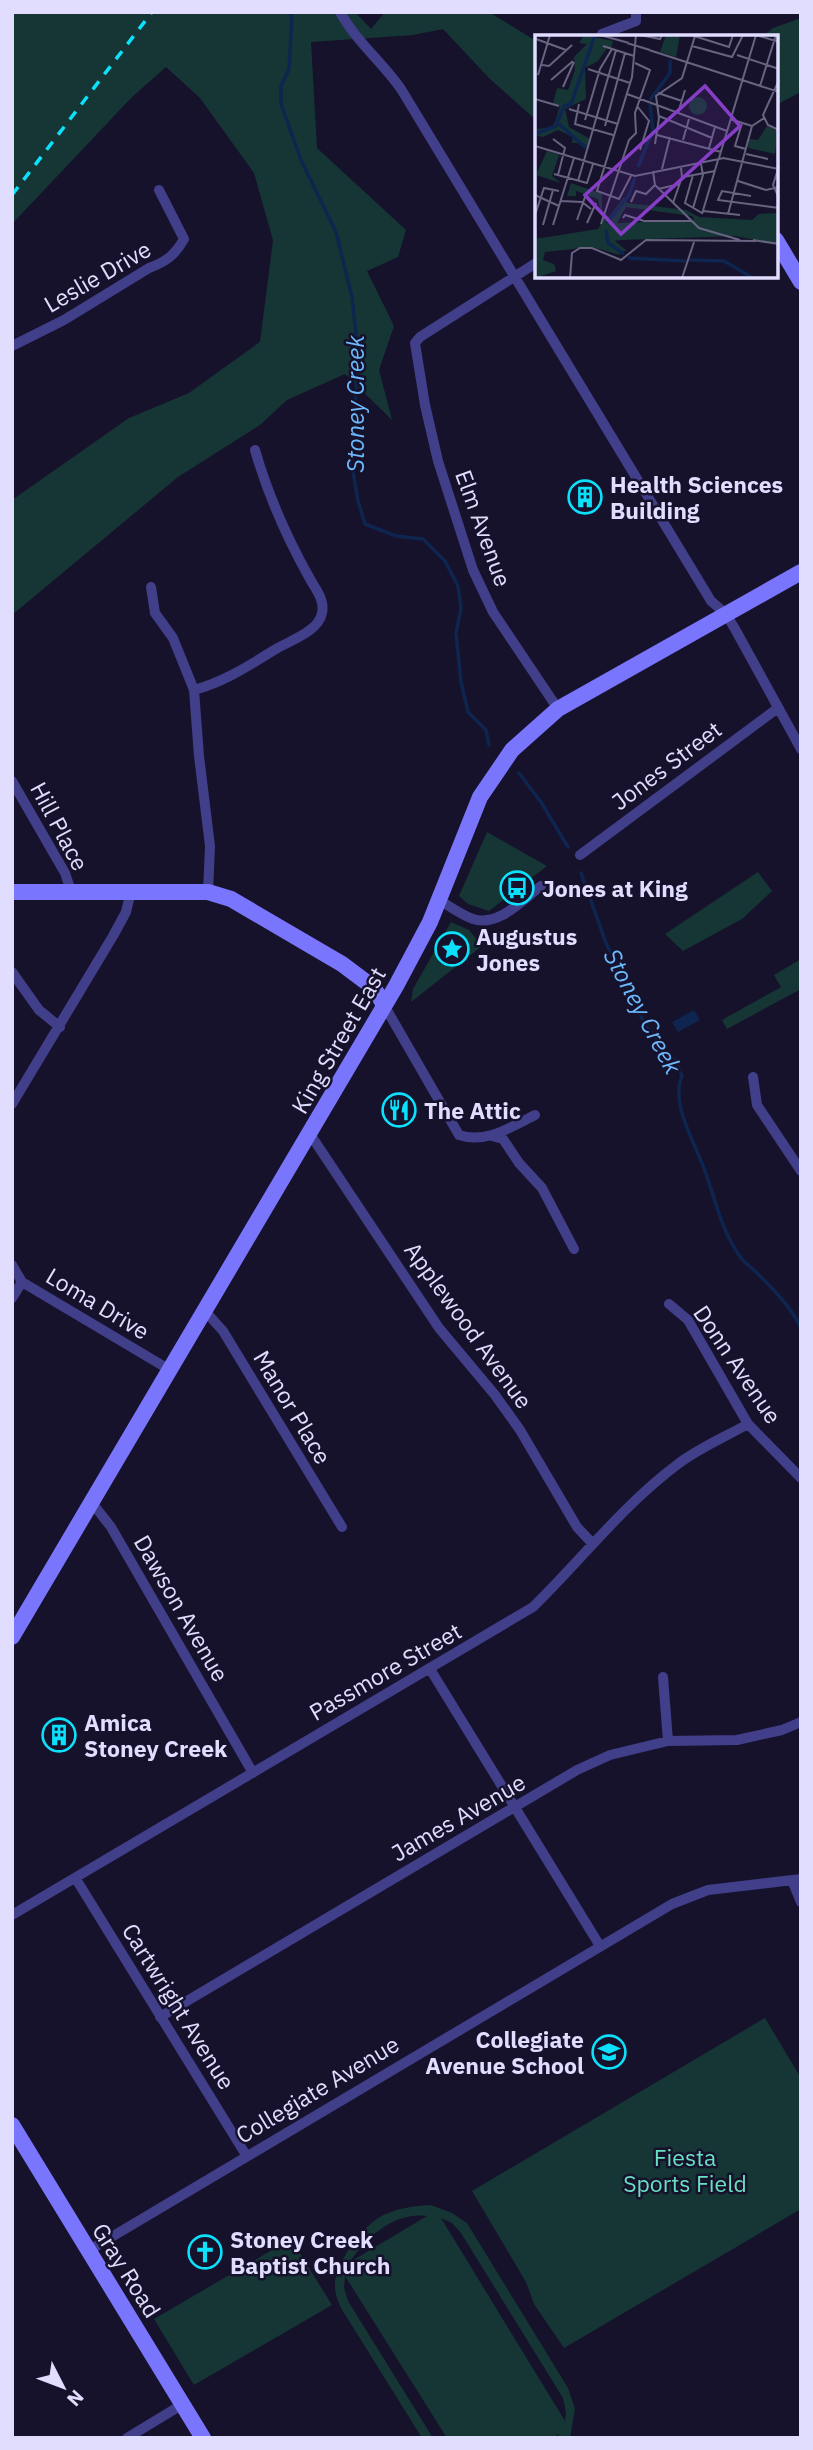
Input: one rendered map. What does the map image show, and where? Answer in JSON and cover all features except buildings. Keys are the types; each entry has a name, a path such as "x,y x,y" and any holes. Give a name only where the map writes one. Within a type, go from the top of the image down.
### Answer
{"main road":[{"path":"778,243 801,282"},
{"name":"King Street East","path":"12,1637 93,1504 384,1005 430,922 480,797 512,750 558,709 801,572"},
{"path":"12,892 208,892 242,905 342,964 374,988 384,1005"},
{"name":"Gray Road","path":"12,2125 203,2438"}],"street":[{"path":"340,12 359,40 401,89 711,601 726,614 801,749"},
{"path":"602,34 636,21 636,12"},
{"name":"Leslie Drive","path":"12,346 64,320 149,268 163,263 177,251 184,239 159,190"},
{"path":"515,277 535,264"},
{"name":"Elm Avenue","path":"515,277 420,337 415,343 438,461 473,570 493,612 558,709"},
{"path":"194,690 248,666 314,628 322,615 323,600 309,578 271,499 255,450"},
{"path":"151,587 155,612 173,638 194,690 210,846 208,892"},
{"name":"Jones Street","path":"580,855 778,708"},
{"name":"Hill Place","path":"12,781 65,873 71,891"},
{"path":"438,900 474,919 488,920 499,918 541,886"},
{"path":"12,1104 126,912 131,891"},
{"path":"12,972 39,1010 60,1027"},
{"path":"384,1005 459,1135 503,1139 519,1163 542,1188 574,1249"},
{"path":"753,1077 757,1105 801,1171"},
{"path":"492,1136 535,1115"},
{"name":"Applewood Avenue","path":"310,1134 439,1328 495,1395 520,1430 577,1527 592,1543"},
{"name":"Loma Drive","path":"12,1265 22,1282 170,1370"},
{"path":"12,1298 22,1282"},
{"name":"Donn Avenue","path":"669,1304 688,1320 748,1424 801,1478"},
{"name":"Manor Place","path":"205,1311 223,1331 342,1527"},
{"name":"Passmore Street","path":"12,1915 533,1607 640,1495 681,1461 748,1424"},
{"name":"Dawson Avenue","path":"93,1504 111,1527 254,1773"},
{"path":"430,1669 600,1946"},
{"path":"663,1677 668,1741"},
{"name":"James Avenue","path":"160,2017 577,1770 610,1755 668,1741 737,1740 782,1730 801,1722"},
{"name":"Cartwright Avenue","path":"76,1879 246,2155"},
{"path":"797,1880 801,1902"},
{"name":"Collegiate Avenue","path":"88,2251 600,1946 691,1895 708,1890 797,1880"},
{"path":"127,2438 183,2404"}],"green space":[{"path":"12,12 355,12 371,29 385,12 489,12 535,40 535,119 489,78 443,29 413,35 311,42 317,148 406,230 398,257 367,271 394,326 379,370 392,420 345,374 287,400 260,425 178,477 12,615 12,500 129,418 189,393 260,342 273,240 254,173 200,98 166,67 131,98 12,224"},
{"path":"801,18 801,92 778,104 778,35 764,35 773,28"},
{"path":"487,832 547,866 489,911 468,904 459,896"},
{"path":"758,872 772,891 742,919 683,951 665,934"},
{"path":"451,922 469,930 482,946 411,1002 413,989"},
{"path":"801,959 801,989 727,1029 722,1020 781,987 774,975"},
{"name":"Fiesta Sports Field","path":"765,2018 801,2078 801,2209 564,2348 534,2304 526,2282 472,2191"},
{"path":"431,2205 452,2213 467,2223 568,2388 575,2409 570,2438 557,2438 559,2434 552,2438 447,2438 345,2276 344,2288 348,2301 433,2438 422,2438 341,2308 336,2295 336,2278 343,2258 356,2239 378,2218 391,2212","holes":["427,2216 350,2262 373,2235 393,2222","441,2218 452,2223 461,2233 563,2398 565,2421"]},
{"path":"291,2239 332,2305 194,2385 154,2319"}],"water":[{"path":"450,938 457,940 463,948 442,964 439,963 438,960"},
{"path":"694,1010 700,1020 678,1032 672,1022"}],"waterway":[{"name":"Stoney Creek","path":"290,12 292,19 289,69 281,86 281,104 301,160 336,232 352,297 358,352 352,466 358,501 365,524 396,536 423,539 445,561 458,586 461,608 456,633 461,682 468,712 486,730 489,745"},
{"name":"Stoney Creek","path":"519,773 541,802 568,847"},
{"name":"Stoney Creek","path":"581,873 606,943 646,1027 676,1062 682,1076 679,1087 682,1112 729,1237 741,1258 782,1299 801,1328"}],"railway":[{"path":"12,195 152,12"}],"place":[{"name":"Health Sciences Building","path":"585,497"},
{"name":"Jones at King","path":"517,888"},
{"name":"Augustus Jones","path":"452,949"},
{"name":"The Attic","path":"399,1110"},
{"name":"Amica Stoney Creek","path":"59,1735"},
{"name":"Collegiate Avenue School","path":"609,2052"},
{"name":"Stoney Creek Baptist Church","path":"205,2252"}]}
